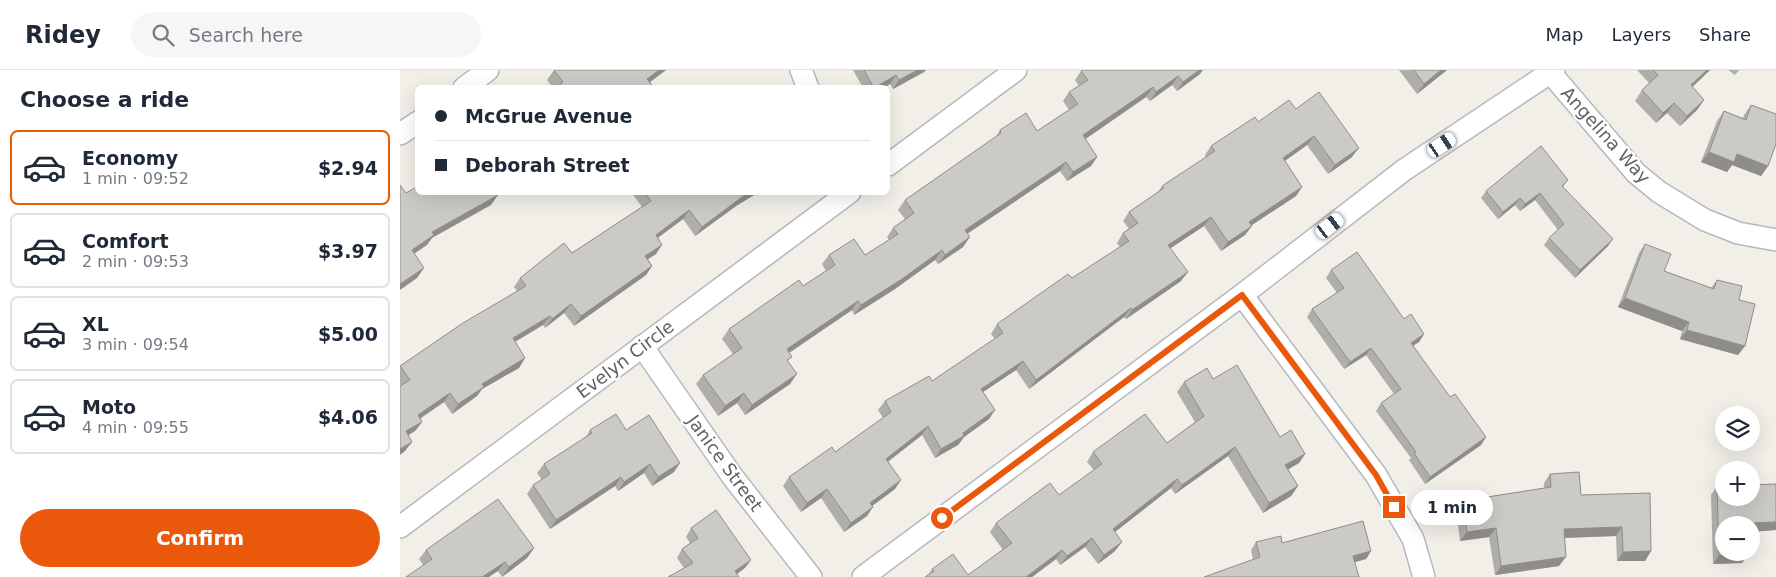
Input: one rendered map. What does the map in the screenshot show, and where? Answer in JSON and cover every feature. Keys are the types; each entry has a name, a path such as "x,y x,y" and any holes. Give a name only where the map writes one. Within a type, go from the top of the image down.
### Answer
{"street":[{"path":"468,85 488,70"},
{"path":"801,70 807,85"},
{"path":"890,164 1016,70"},
{"path":"862,577 1242,295 1404,170 1551,71"},
{"name":"Angelina Way","path":"1551,71 1636,173 1658,192 1705,220 1738,233 1776,240"},
{"path":"400,134 415,124"},
{"name":"Evelyn Circle","path":"400,527 846,195"},
{"path":"1242,295 1376,475 1413,539 1424,577"},
{"name":"Janice Street","path":"642,346 732,476 811,577"}],"building":[{"path":"554,70 659,70 647,79 652,85 560,85 563,82"},
{"path":"864,70 918,70 899,80 896,75 879,85 872,85"},
{"path":"1082,70 1199,70 1183,82 1178,76 1156,92 1153,87 1083,135 1097,157 1073,172 1066,162 965,230 970,237 945,255 942,250 902,279 861,305 858,301 787,349 792,357 787,360 797,374 752,405 744,393 725,406 703,375 742,348 729,329 799,280 803,286 835,265 829,255 854,239 865,255 898,234 893,228 914,213 905,200 1001,133 1000,130 1026,113 1037,131 1078,104 1069,92 1088,80"},
{"path":"1414,70 1441,70 1424,84"},
{"path":"1653,70 1707,70 1691,85 1704,100 1687,116 1674,103 1663,113 1642,90 1658,75"},
{"path":"1319,92 1359,148 1335,165 1314,136 1283,158 1302,187 1249,222 1252,226 1228,242 1211,217 1168,245 1188,272 1132,310 1131,308 1036,380 1023,361 981,389 995,410 963,433 964,436 941,449 928,426 886,459 901,480 870,503 873,507 851,523 827,489 807,503 789,477 832,447 835,452 891,412 885,401 929,376 932,381 1003,333 997,324 1068,274 1072,278 1129,241 1123,233 1138,223 1129,212 1164,188 1162,186 1215,151 1211,146 1255,117 1258,122 1289,100 1296,109"},
{"path":"1751,105 1776,114 1776,144 1768,166 1737,154 1734,162 1709,152 1724,111 1746,120"},
{"path":"1541,146 1568,180 1562,186 1613,239 1580,270 1549,238 1564,224 1540,193 1525,204 1520,198 1503,212 1486,191"},
{"path":"400,185 406,193 415,188 415,195 498,195 432,232 434,235 412,250 424,268 400,284"},
{"path":"647,195 745,195 702,227 689,210 656,235 662,245 645,256 652,266 581,316 571,304 552,319 550,316 513,338 525,358 482,384 484,387 458,404 450,393 418,415 422,422 406,431 412,442 400,449 400,386 410,380 400,366 463,323 526,286 520,278 564,243 572,253 651,201"},
{"path":"1645,244 1671,254 1664,271 1714,289 1717,280 1742,286 1739,300 1755,304 1745,346 1687,330 1689,322 1625,298"},
{"path":"1357,252 1404,319 1411,314 1424,334 1411,343 1450,397 1455,394 1486,437 1430,477 1414,453 1416,452 1381,403 1401,389 1371,348 1350,362 1312,309 1344,288 1331,270"},
{"path":"1237,365 1280,437 1291,430 1305,454 1285,465 1298,486 1269,503 1235,447 1182,485 1177,479 1113,529 1122,542 1104,555 1092,538 1067,556 1062,550 1026,577 925,577 934,571 932,569 953,554 968,575 1012,543 996,523 1050,483 1059,495 1102,464 1093,452 1145,414 1167,443 1204,416 1184,382 1207,368 1213,379"},
{"path":"616,414 626,430 649,415 680,463 658,477 650,464 624,482 621,477 556,520 533,485 550,474 544,464 592,433 590,430"},
{"path":"1579,472 1581,495 1650,493 1651,551 1623,552 1622,527 1564,529 1566,557 1501,566 1496,528 1467,532 1462,501 1551,487 1550,474"},
{"path":"1776,484 1776,522 1760,523 1760,516 1718,516 1718,506 1760,506 1760,485"},
{"path":"498,499 534,548 509,567 505,562 482,577 406,577 432,559 426,550"},
{"path":"716,510 751,560 735,571 739,577 668,577 693,563 682,549 698,538 691,528"},
{"path":"1363,521 1371,551 1353,556 1359,577 1204,577 1260,557 1256,542 1281,536 1282,543"}],"route":[{"path":"942,518 1242,295 1376,475 1394,507"}]}
